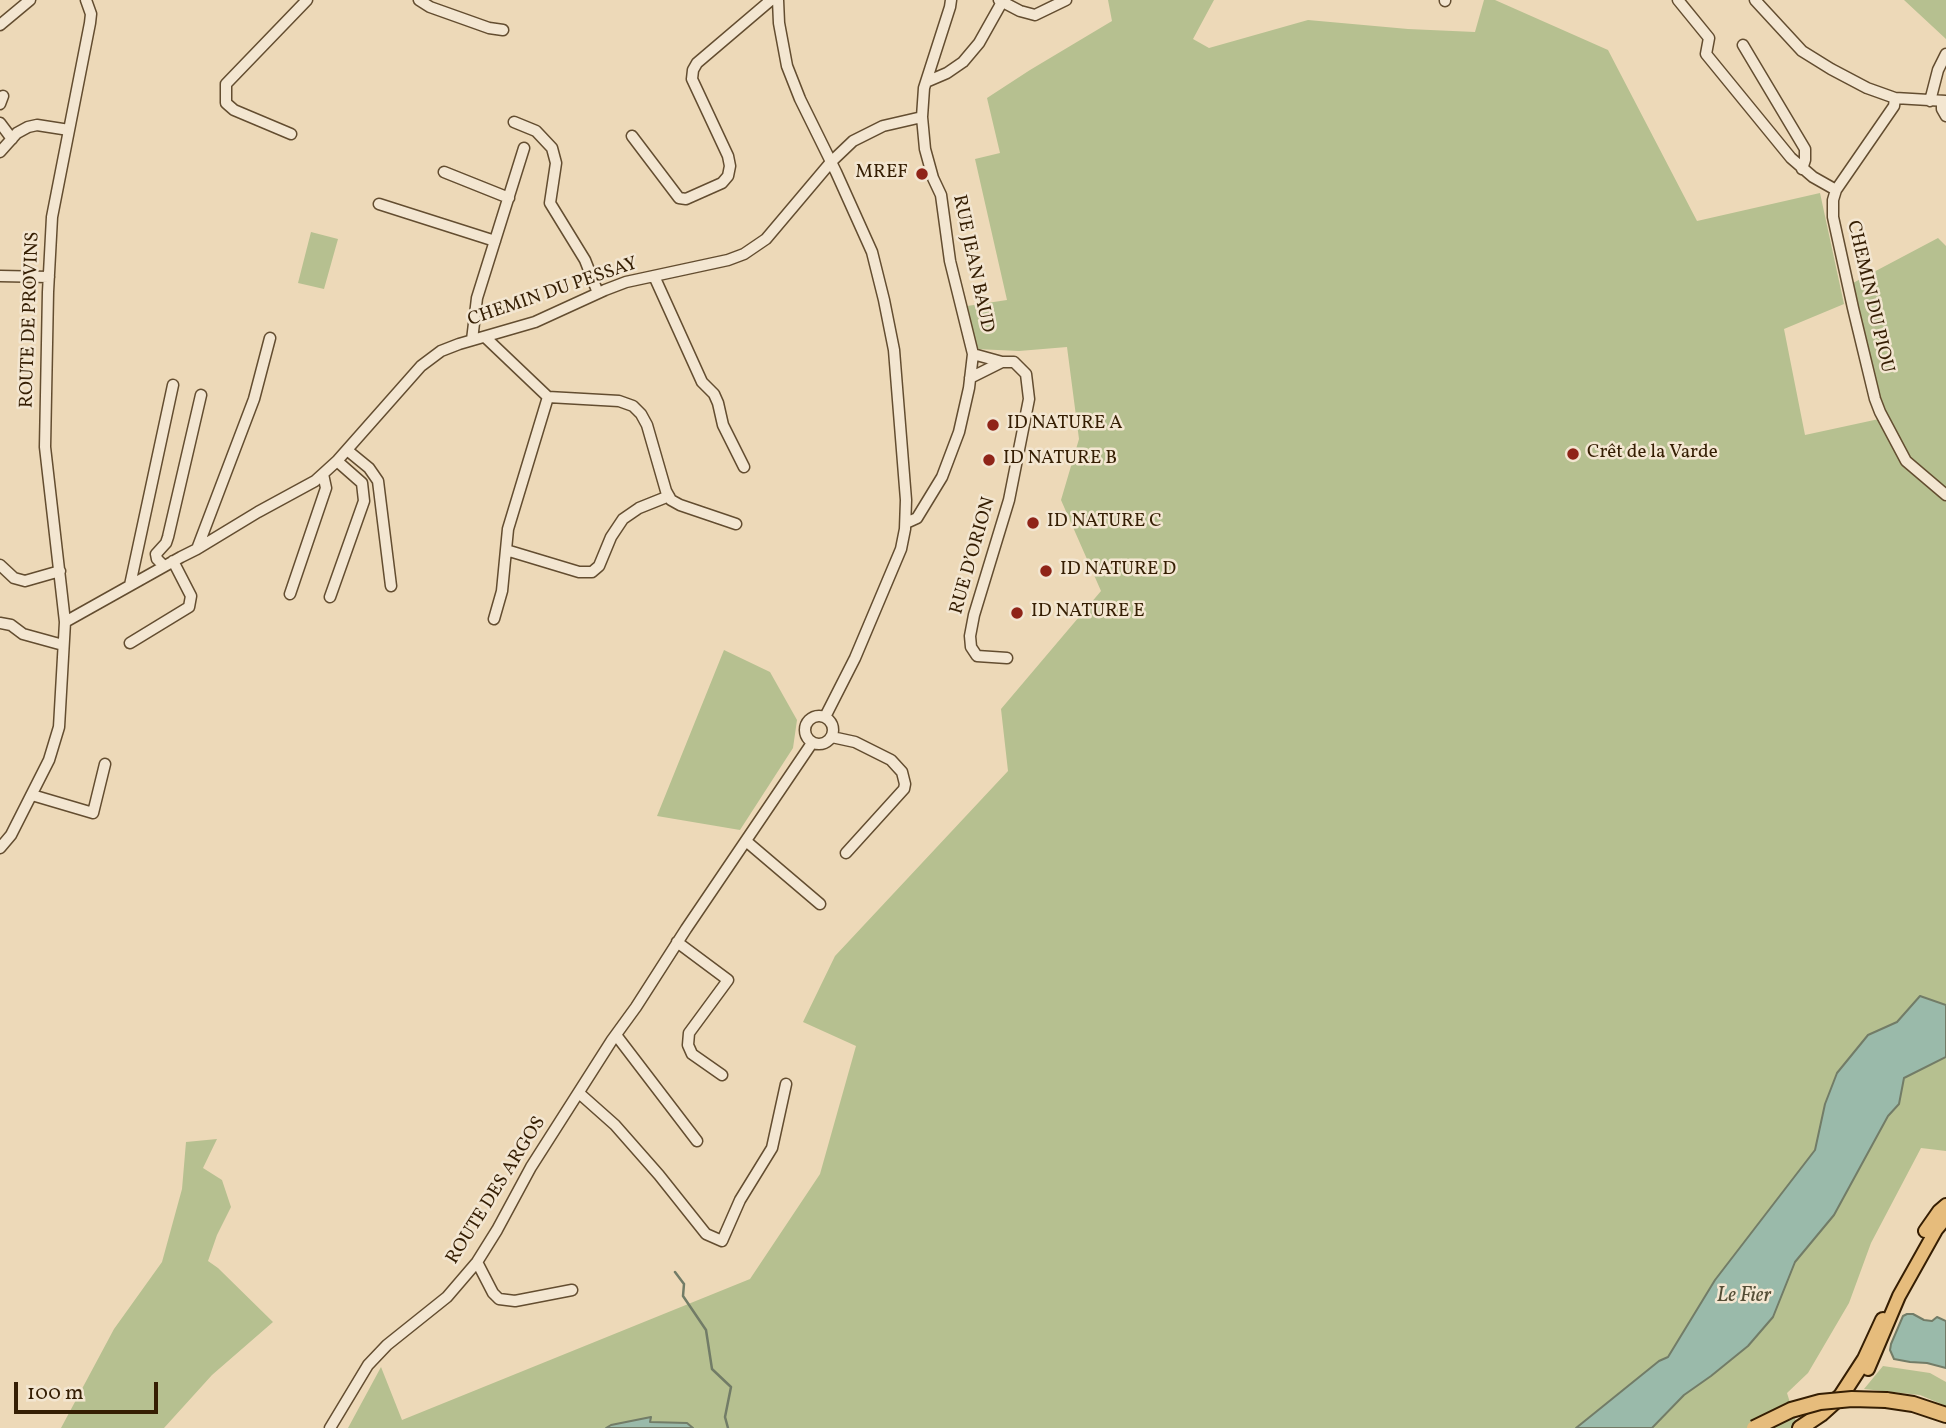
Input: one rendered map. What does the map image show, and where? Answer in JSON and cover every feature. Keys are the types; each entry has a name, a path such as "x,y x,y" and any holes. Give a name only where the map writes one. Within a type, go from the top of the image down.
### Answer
{"highway":[{"path":"1800,1428 1821,1414 1840,1396 1865,1359 1883,1320"},
{"path":"1814,1428 1846,1401 1868,1369"},
{"path":"1754,1428 1791,1410 1820,1402 1852,1399 1886,1400 1921,1406 1946,1415"}],"main road":[{"path":"1883,1320 1909,1260 1944,1211"},
{"path":"1868,1369 1899,1296 1944,1211"}],"street":[{"name":"ROUTE DE PROVINS","path":"0,848 11,835 32,795 49,760 59,727 65,622 45,447 52,217 90,23 91,14 86,0"},
{"path":"291,134 234,110 226,103 226,84 307,0"},
{"path":"419,0 454,16 503,30"},
{"path":"632,136 679,198 686,199 722,183 728,176 728,156 692,79 693,70 697,63 771,0"},
{"path":"778,0 779,23 787,66 872,252 894,350 905,488 906,523 901,548 855,658 825,717"},
{"name":"RUE JEAN BAUD","path":"906,523 917,518 942,477 959,432 973,354 950,261 941,195 933,178 922,117 926,82 951,0"},
{"path":"926,82 963,62 979,43 1000,1 1035,15 1066,0"},
{"path":"1678,0 1709,38 1706,54 1802,169 1836,190 1894,106 1895,99"},
{"path":"1755,0 1802,51 1815,60 1867,88 1895,99 1944,101 1942,109 1946,116"},
{"path":"0,25 29,1"},
{"path":"1743,45 1805,149 1802,169"},
{"path":"1930,101 1946,54"},
{"name":"CHEMIN DU PESSAY","path":"65,622 197,550 315,481 337,461 421,366 441,351 535,321 626,282 728,260 744,254 766,239 831,162 853,141 883,126 922,117"},
{"path":"514,122 536,131 552,148 556,163 550,203 585,260 598,293"},
{"path":"0,123 12,139"},
{"path":"0,152 17,133 28,127 37,125 69,130"},
{"path":"472,340 477,298 524,148"},
{"path":"444,172 509,198"},
{"name":"CHEMIN DU PIOU","path":"1836,190 1833,200 1835,231 1875,399 1906,461 1946,495"},
{"path":"379,204 495,241"},
{"path":"0,276 50,277"},
{"path":"654,276 702,382 714,394 723,425 744,467"},
{"path":"485,337 548,397 620,401 637,409 647,425 669,496 680,505 736,524"},
{"path":"197,550 254,399 270,338"},
{"path":"973,354 1002,362"},
{"path":"970,378 1002,362"},
{"name":"RUE D’ORION","path":"1002,362 1014,362 1026,373 1029,399 1009,500 970,636 971,647 976,656 1007,657"},
{"path":"130,585 173,385"},
{"path":"130,643 189,607 191,596 169,563 157,559 156,554 168,537 201,395"},
{"path":"494,619 502,591 508,528 548,397"},
{"path":"347,450 369,468 378,481 390,586"},
{"path":"330,597 364,501 362,483 337,461"},
{"path":"290,594 326,488 323,474"},
{"path":"506,550 579,572 592,572 599,566 611,537 623,519 639,508 669,496"},
{"path":"0,565 14,578 25,581 60,571"},
{"path":"0,623 12,625 23,634 63,645"},
{"path":"814,716 825,717 831,721 834,729 832,737 825,744 812,743 805,732 807,723 814,716"},
{"path":"832,737 855,742 891,760 902,772 905,784 904,789 846,853"},
{"name":"ROUTE DES ARGOS","path":"330,1428 368,1365 387,1345 447,1297 477,1262 531,1167 616,1035 812,743"},
{"path":"32,795 93,813 105,764"},
{"path":"746,841 820,904"},
{"path":"677,942 728,980 689,1033 688,1045 692,1054 722,1075"},
{"path":"616,1035 696,1141"},
{"path":"581,1090 659,1175 706,1234 722,1241 740,1200 772,1147 786,1084"},
{"path":"581,1090 648,1153"},
{"path":"477,1262 493,1293 499,1298 515,1301 572,1290"}],"green space":[{"path":"1108,0 1214,0 1193,39 1209,48 1308,20 1475,32 1484,0 1495,0 1608,50 1697,221 1820,193 1844,304 1784,329 1805,435 1879,419 1853,283 1938,238 1946,246 1946,1151 1921,1148 1871,1243 1849,1303 1808,1373 1787,1393 1798,1428 348,1428 381,1367 402,1420 750,1279 820,1174 856,1046 803,1022 835,956 1008,771 1001,709 1101,591 1061,500 1079,439 1067,347 1019,351 976,349 967,306 1007,300 975,159 1000,153 987,98 1112,21"},
{"path":"1904,0 1946,0 1946,39"},
{"path":"311,232 338,239 324,289 298,283"},
{"path":"724,650 770,672 797,720 793,748 740,830 657,816"},
{"path":"217,1139 203,1168 222,1180 231,1207 208,1261 273,1322 212,1375 164,1428 61,1428 114,1329 162,1262 182,1189 186,1142"},
{"path":"1883,1366 1930,1373 1946,1382 1946,1406 1920,1395 1864,1389"}],"water":[{"name":"Le Fier","path":"1920,996 1946,1005 1946,1057 1904,1078 1899,1104 1888,1116 1834,1215 1795,1262 1773,1317 1748,1346 1684,1395 1652,1428 1576,1428 1659,1361 1668,1357 1715,1280 1815,1150 1825,1104 1837,1073 1868,1035 1897,1022"},
{"path":"1907,1314 1924,1320 1932,1321 1937,1317 1946,1321 1946,1368 1894,1359 1890,1350 1891,1344 1903,1316"},
{"path":"651,1417 650,1422 687,1423 693,1428 606,1428 611,1425"}],"waterway":[{"path":"675,1272 684,1284 683,1296 706,1330 712,1369 731,1387 725,1417 728,1428"}],"place":[{"name":"MREF","path":"922,174"},
{"name":"ID NATURE A","path":"993,425"},
{"name":"Crêt de la Varde","path":"1573,454"},
{"name":"ID NATURE B","path":"989,460"},
{"name":"ID NATURE C","path":"1033,523"},
{"name":"ID NATURE D","path":"1046,571"},
{"name":"ID NATURE E","path":"1017,613"}]}
